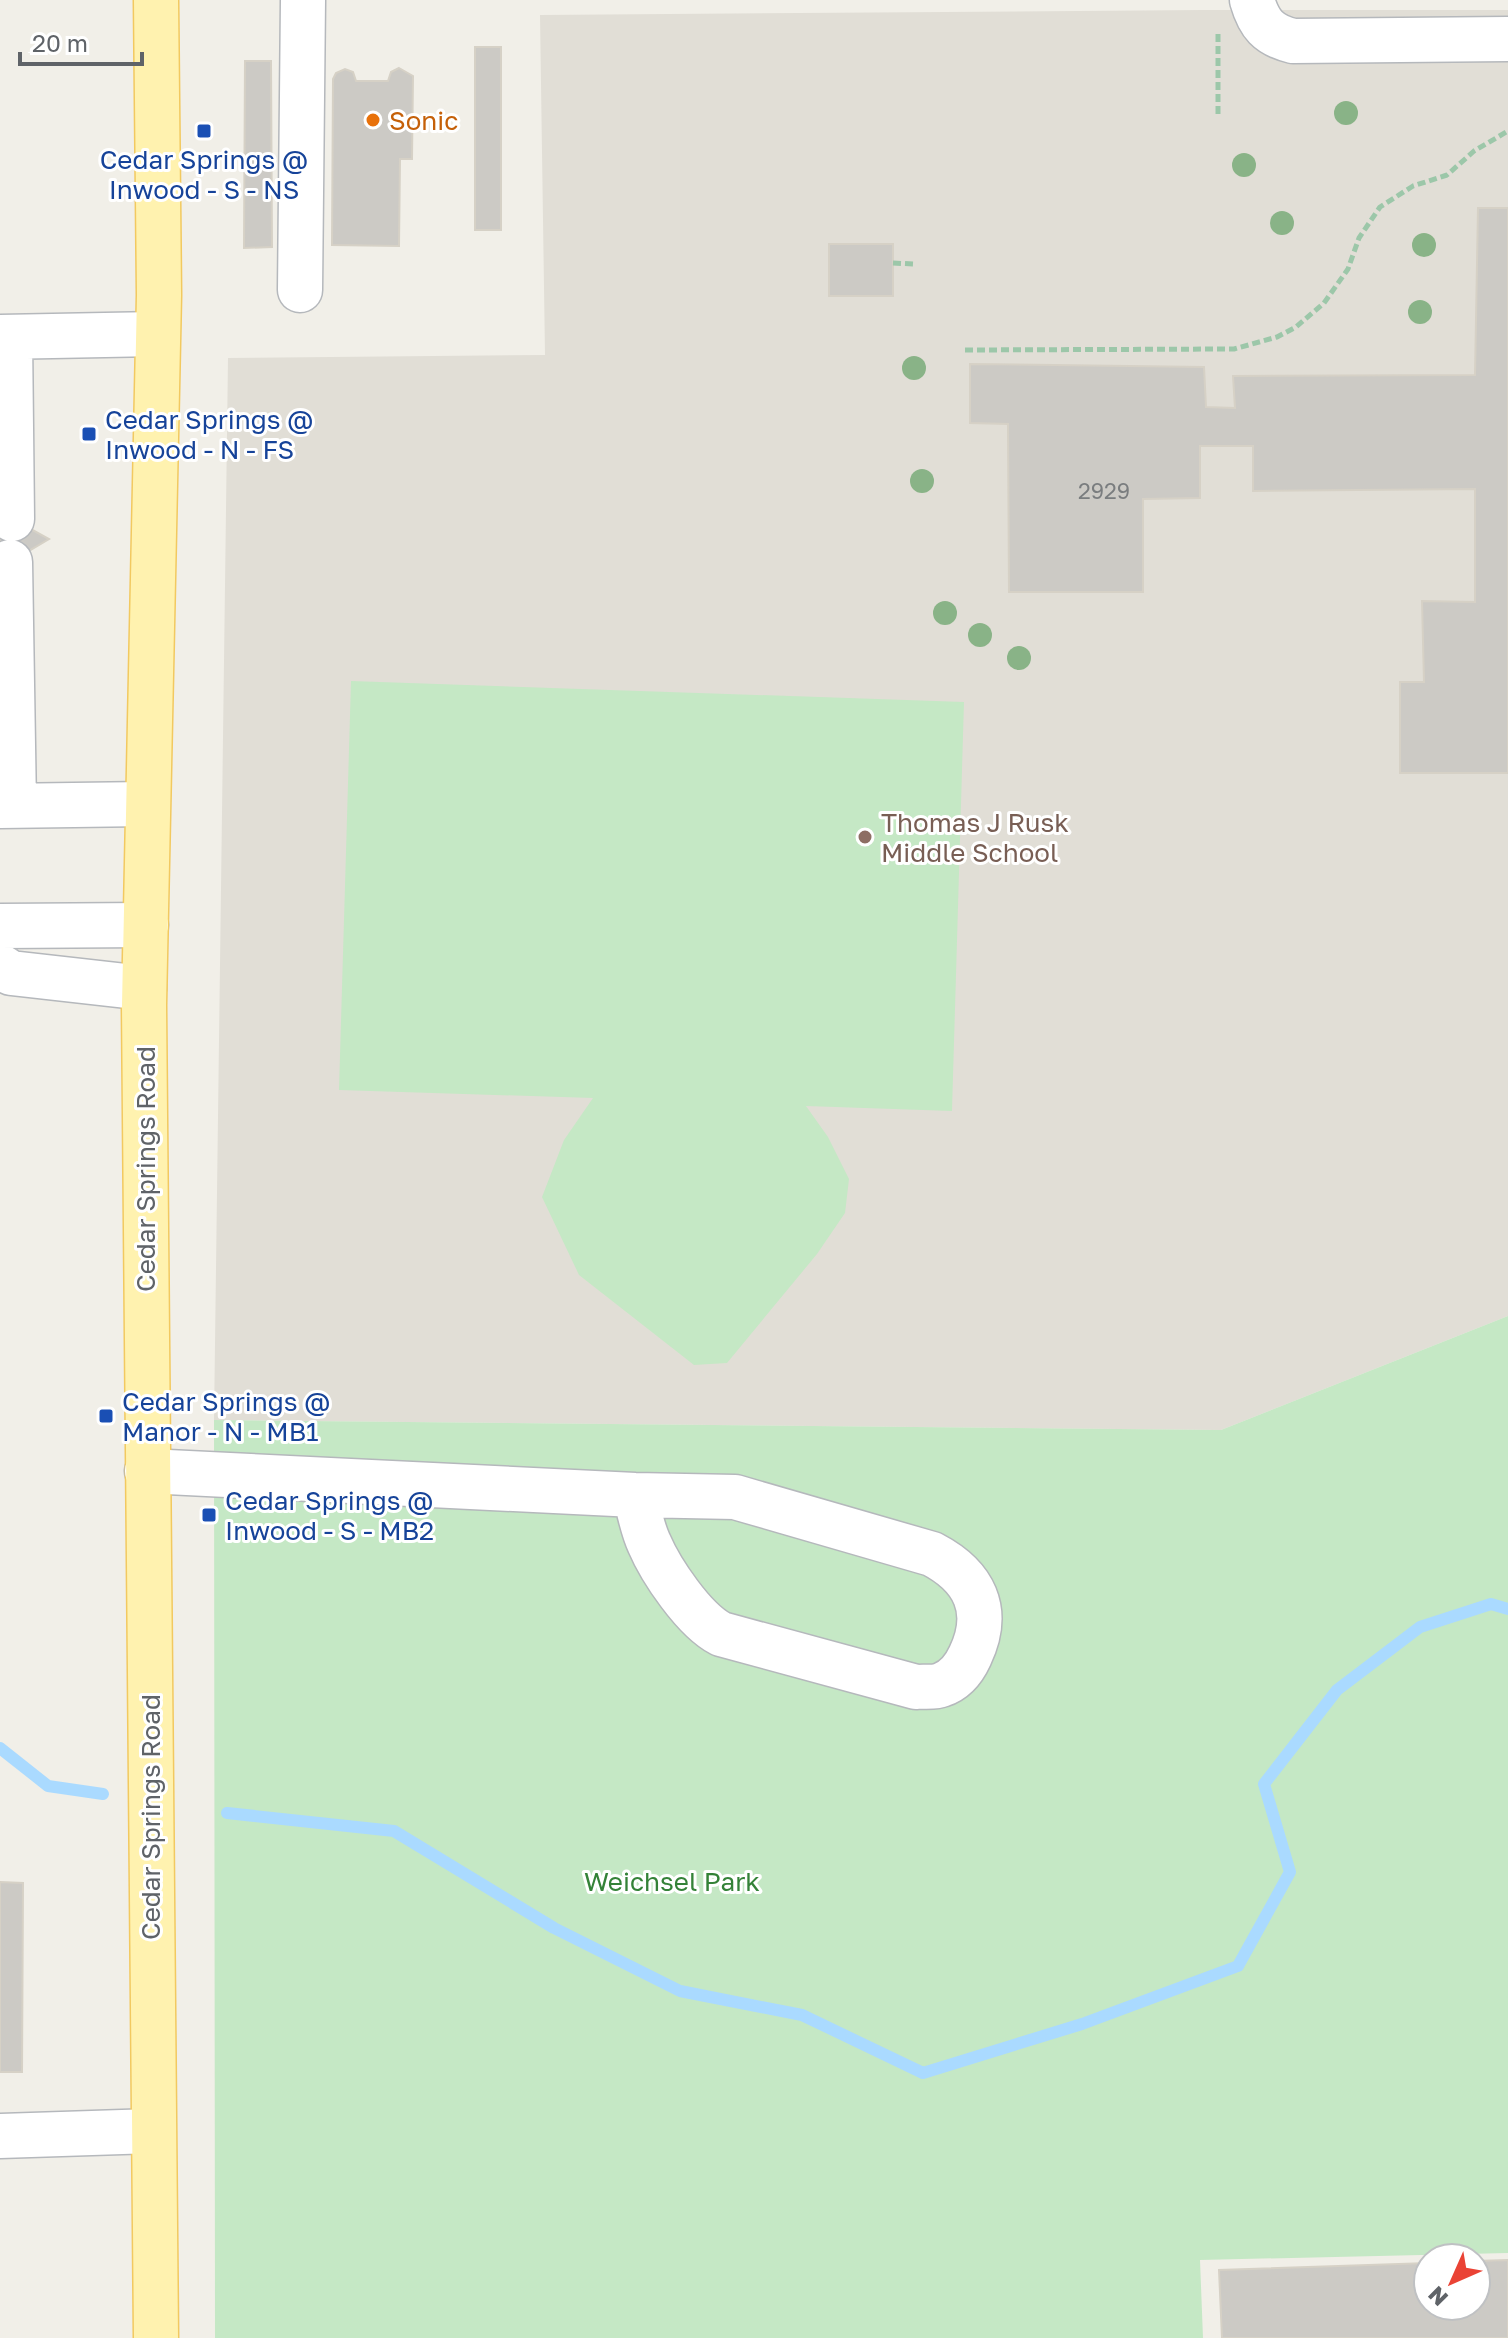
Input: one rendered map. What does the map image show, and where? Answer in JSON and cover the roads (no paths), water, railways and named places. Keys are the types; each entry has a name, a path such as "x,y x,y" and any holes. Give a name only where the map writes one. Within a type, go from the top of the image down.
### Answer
{"main road":[{"name":"Cedar Springs Road","path":"156,0 157,334 144,988 156,2338"}],"lane":[{"path":"300,290 303,0"},
{"path":"1234,10 1258,19 1279,38 1293,41 1508,39"},
{"path":"12,519 5,337 157,334"},
{"path":"10,562 7,806 147,804"},
{"path":"0,926 146,925"},
{"path":"0,966 11,973 144,988"},
{"path":"147,1471 635,1495 735,1497 932,1554 953,1565 969,1583 979,1605 980,1629 962,1672 941,1685 916,1687 721,1634 693,1614 649,1543 635,1495"},
{"path":"0,2136 153,2131"}],"waterway":[{"path":"227,1813 394,1831 554,1928 680,1991 802,2015 923,2073 1082,2024 1238,1966 1290,1872 1264,1784 1337,1690 1420,1627 1491,1604 1508,1609"},
{"path":"0,1748 48,1786 103,1794"}],"place":[{"name":"Sonic","path":"373,120"},
{"name":"Cedar Springs @ Inwood - S - NS","path":"204,131"},
{"name":"Cedar Springs @ Inwood - N - FS","path":"89,434"},
{"name":"Thomas J Rusk Middle School","path":"865,837"},
{"name":"Cedar Springs @ Manor - N - MB1","path":"106,1416"},
{"name":"Cedar Springs @ Inwood - S - MB2","path":"209,1515"}],"park label":[{"name":"Weichsel Park","path":"672,1881"}]}
